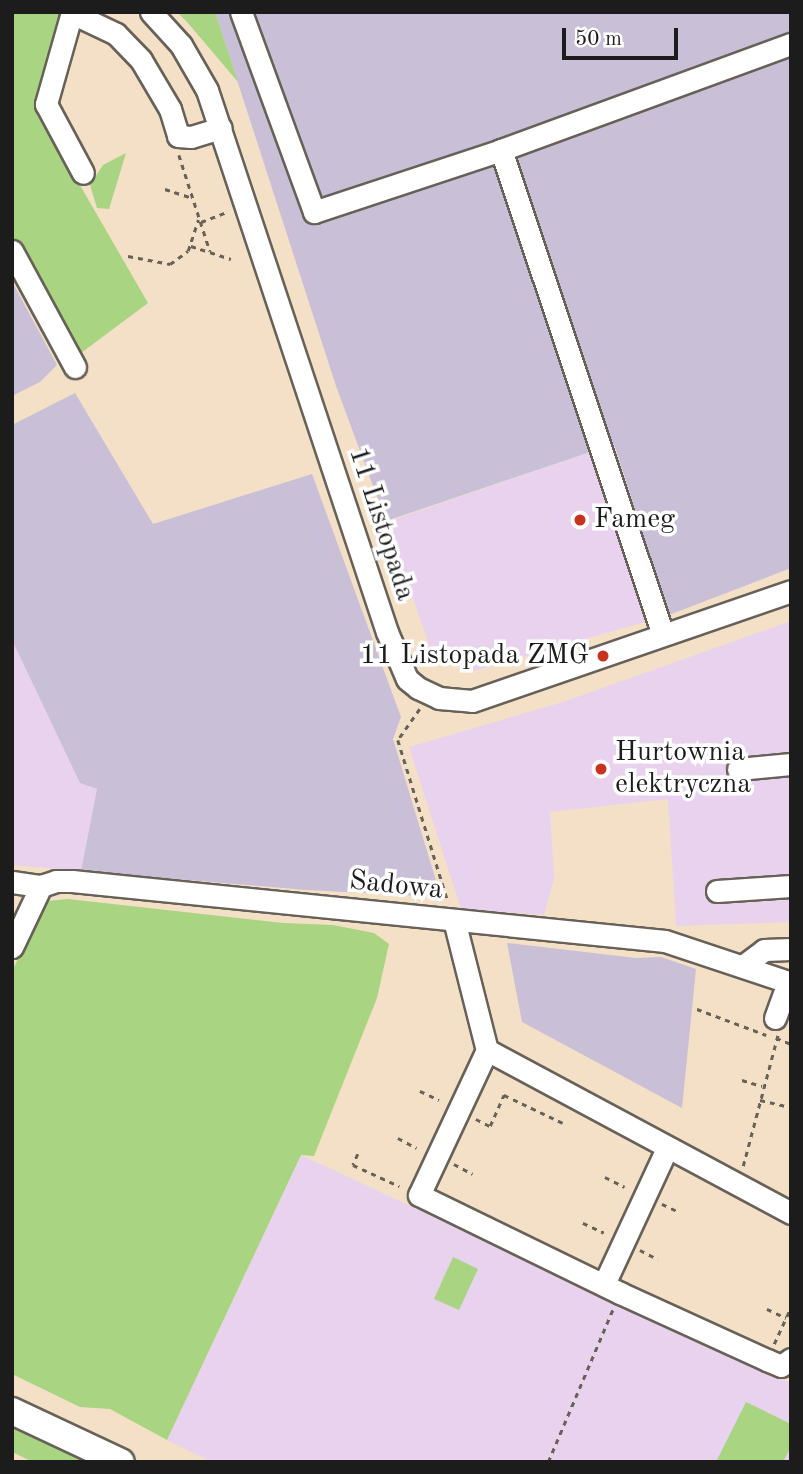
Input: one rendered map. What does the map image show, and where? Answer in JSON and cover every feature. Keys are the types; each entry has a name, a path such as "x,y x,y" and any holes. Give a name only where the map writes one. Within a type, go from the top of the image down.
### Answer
{"main road":[{"path":"12,1411 121,1462"}],"street":[{"path":"240,12 314,212 501,150 791,44"},
{"path":"83,173 46,104 72,13 116,34 141,60 160,89 178,136 191,137 221,128"},
{"name":"11 Listopada","path":"160,17 197,68 221,128 398,661 407,679 430,695"},
{"path":"501,150 663,635"},
{"path":"12,251 75,368"},
{"path":"430,695 449,701 472,701 791,591"},
{"path":"738,769 791,764"},
{"name":"Sadowa","path":"12,882 41,886 56,881 72,881 665,942 789,982"},
{"path":"12,947 41,886"},
{"path":"717,891 791,886"},
{"path":"454,920 487,1050 419,1195 612,1289 767,1360 781,1366 791,1359"},
{"path":"743,966 764,950 791,949"},
{"path":"777,1027 789,982"},
{"path":"487,1050 791,1213"},
{"path":"612,1289 667,1148"}],"path":[{"path":"187,146 179,156 210,251"},
{"path":"165,189 193,198"},
{"path":"199,221 237,208"},
{"path":"128,257 166,265 181,258 190,246 199,221"},
{"path":"190,246 231,259"},
{"path":"430,695 398,740 454,920"},
{"path":"697,1009 777,1027 791,1044"},
{"path":"738,1185 777,1027"},
{"path":"742,1080 764,1086"},
{"path":"420,1091 439,1100"},
{"path":"490,1126 504,1095 563,1123"},
{"path":"760,1100 790,1107"},
{"path":"476,1119 495,1128"},
{"path":"398,1138 417,1147"},
{"path":"358,1154 353,1165 400,1186"},
{"path":"454,1164 473,1174"},
{"path":"605,1177 625,1186"},
{"path":"662,1204 679,1212"},
{"path":"583,1223 604,1233"},
{"path":"640,1251 658,1259"},
{"path":"548,1462 612,1289"},
{"path":"773,1346 791,1307"},
{"path":"767,1309 786,1318"}],"shaded area":[{"path":"215,12 791,12 791,568 669,615 614,444 386,521 336,386"},
{"path":"14,285 57,365 40,382 12,396"},
{"path":"75,393 153,524 312,474 401,717 393,739 441,897 307,890 81,871 97,789 80,783 12,640 12,425"},
{"path":"614,444 669,615 474,671 431,650 386,522"},
{"path":"791,621 791,922 676,926 668,799 550,812 554,879 544,915 461,909 409,747 563,702"},
{"path":"12,640 80,783 97,789 81,871 12,865"},
{"path":"507,943 636,958 661,957 696,969 682,1108 522,1022"},
{"path":"301,1155 791,1383 791,1462 212,1462 167,1440"}],"green space":[{"path":"12,12 61,12 39,103 77,180 148,303 81,353 12,236"},
{"path":"177,12 215,12 238,82 187,22"},
{"path":"126,153 109,209 97,208 90,185 103,165"},
{"path":"68,899 283,923 333,925 374,933 389,944 377,998 314,1156 301,1155 167,1440 110,1409 80,1407 12,1374 12,971 47,901"},
{"path":"453,1257 478,1269 459,1310 434,1299"},
{"path":"746,1402 791,1424 791,1447 783,1462 716,1462"},
{"path":"12,1422 76,1453 82,1462 33,1462 12,1452"}],"place":[{"name":"Fameg","path":"580,520"},
{"name":"11 Listopada ZMG","path":"603,656"},
{"name":"Hurtownia elektryczna","path":"601,769"}]}
